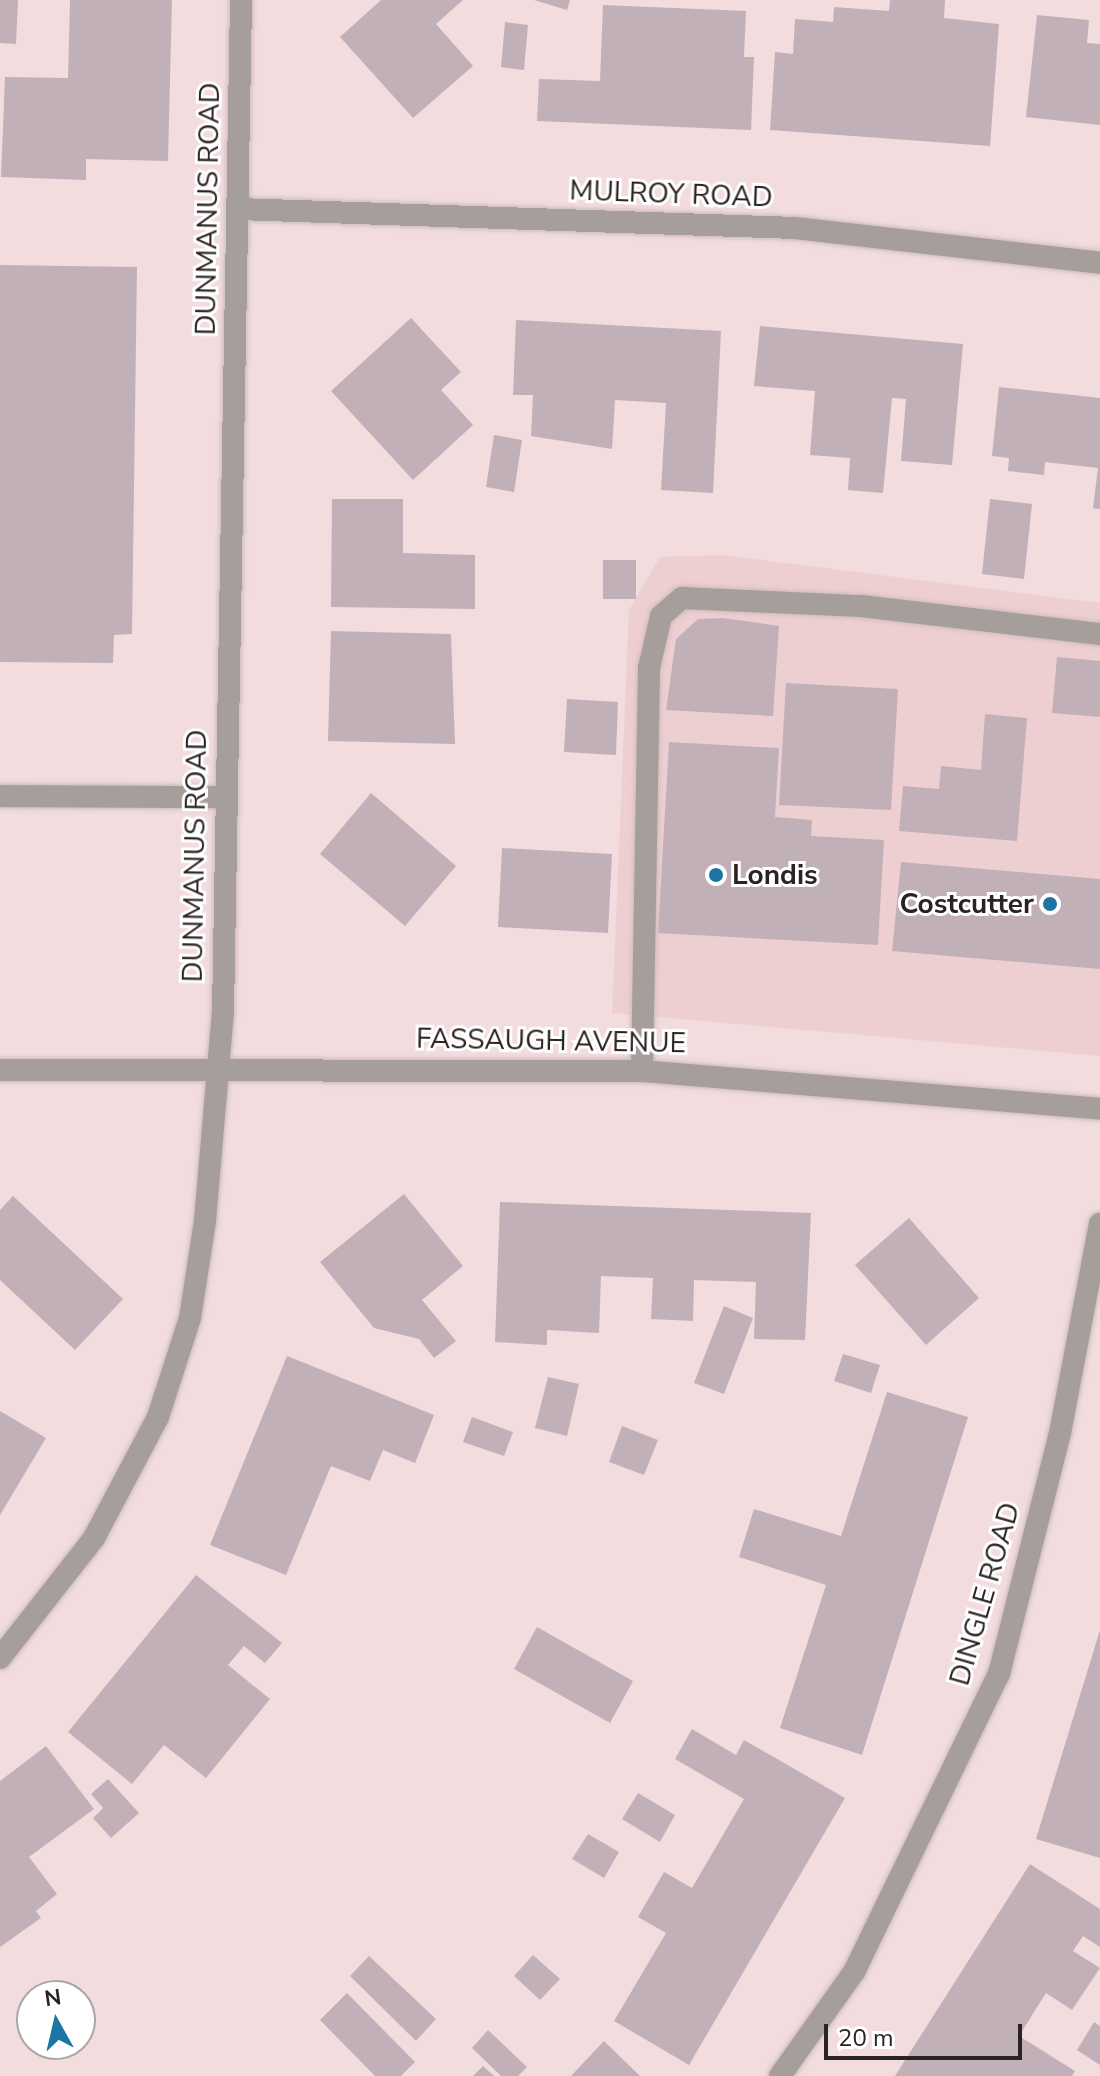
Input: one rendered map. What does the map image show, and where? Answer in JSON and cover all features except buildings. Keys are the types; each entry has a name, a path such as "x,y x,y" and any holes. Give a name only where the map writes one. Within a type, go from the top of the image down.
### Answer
{"street":[{"name":"DUNMANUS ROAD","path":"0,1658 94,1538 158,1417 190,1318 205,1221 214,1066 223,1013 241,0"},
{"name":"MULROY ROAD","path":"238,209 795,228 1100,263"},
{"path":"642,1071 649,668 661,616 682,598 861,606 1100,634"},
{"path":"0,796 225,797"},
{"name":"FASSAUGH AVENUE","path":"0,1070 214,1066 642,1071 1100,1109"},
{"name":"DINGLE ROAD","path":"780,2076 854,1972 999,1674 1060,1433 1100,1224"}],"shaded area":[{"path":"723,555 1100,603 1100,1056 612,1013 629,610 660,557"}],"place":[{"name":"Londis","path":"716,875"},
{"name":"Costcutter","path":"1050,904"}]}
